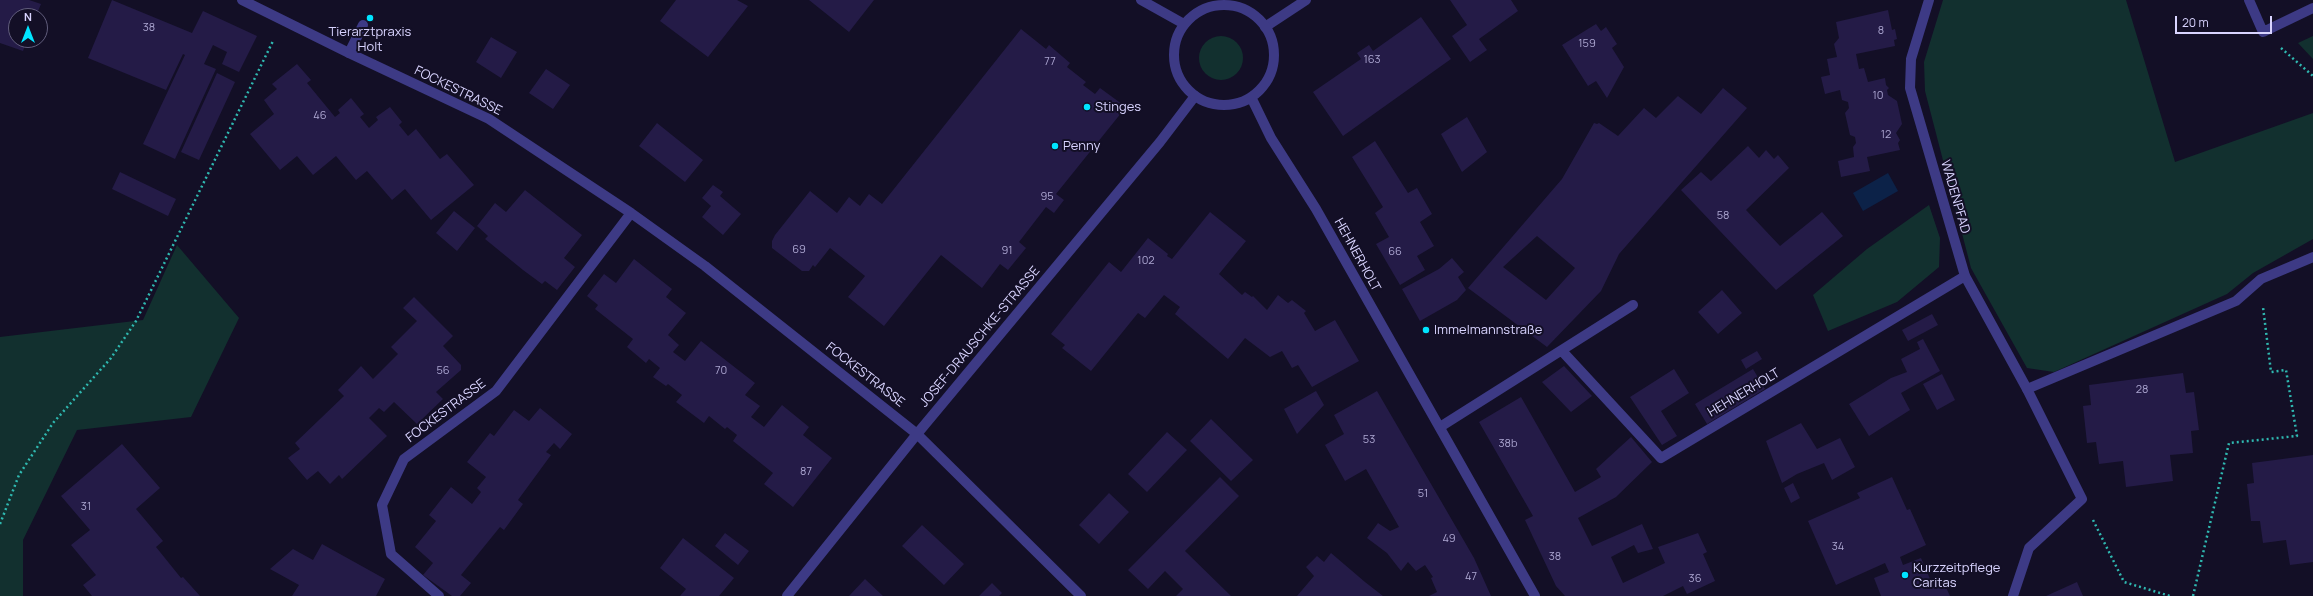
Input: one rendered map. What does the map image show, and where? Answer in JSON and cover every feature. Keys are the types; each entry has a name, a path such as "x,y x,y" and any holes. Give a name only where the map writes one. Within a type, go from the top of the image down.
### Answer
{"street":[{"name":"FOCKESTRASSE","path":"242,0 349,53 489,119 631,213 705,266 917,434 1081,596"},
{"path":"1265,27 1306,0"},
{"name":"WADENPFAD","path":"1929,0 1911,59 1910,88 1965,276 2027,389 2082,499"},
{"path":"2249,0 2263,32 2313,8"},
{"path":"1144,1 1184,24"},
{"path":"1225,5 1242,8 1254,15 1265,27 1271,39 1274,53 1273,66 1262,88 1251,97 1233,104 1212,104 1195,96 1178,77 1174,64 1174,47 1184,24 1194,15 1208,7 1225,5"},
{"path":"349,53 363,25"},
{"name":"JOSEF-DRAUSCHKE-STRASSE","path":"787,596 917,434 1155,148 1195,96"},
{"name":"HEHNERHOLT","path":"1251,97 1271,138 1319,214 1535,596"},
{"name":"FOCKESTRASSE","path":"439,596 391,554 382,505 404,459 496,391 631,213"},
{"path":"2027,389 2236,301 2260,281 2313,258"},
{"name":"HEHNERHOLT","path":"1562,351 1661,458 1965,276"},
{"path":"1440,427 1633,305"},
{"path":"2013,596 2029,548 2082,499"}],"path":[{"path":"0,524 19,475 49,430 111,358 136,321 283,20"},
{"path":"2263,32 2313,76"},
{"path":"2193,596 2229,443 2297,436 2286,370 2271,372 2260,281"},
{"path":"2082,499 2124,582 2170,596"}],"green space":[{"path":"1943,0 2126,0 2175,162 2313,113 2313,239 2253,273 2227,294 2054,372 2027,368 1971,268 1925,91 1924,62"},
{"path":"1221,36 1233,40 1239,46 1243,58 1239,70 1233,76 1221,80 1209,76 1203,70 1199,58 1203,46 1209,40"},
{"path":"2313,36 2313,59 2298,43"},
{"path":"1929,205 1940,238 1939,267 1897,302 1828,331 1813,295 1867,249"},
{"path":"177,245 239,318 191,417 77,430 23,540 23,596 0,596 0,337 143,320"}],"water":[{"path":"1888,173 1898,191 1863,211 1853,193"}],"building":[{"path":"0,0 29,0 41,4 39,8 8,8 8,46 0,43"},
{"path":"112,0 192,33 203,11 257,36 239,72 222,64 227,52 213,45 204,64 216,69 175,159 143,144 185,55 183,54 166,90 88,58"},
{"path":"676,0 737,0 748,6 708,57 660,21"},
{"path":"809,0 874,0 849,32"},
{"path":"1450,0 1511,0 1518,11 1479,39 1487,50 1470,62 1452,36 1467,25"},
{"path":"1888,10 1892,30 1895,29 1897,39 1894,40 1895,46 1856,54 1859,69 1864,68 1868,82 1885,78 1886,85 1889,88 1887,90 1888,95 1897,101 1902,124 1896,133 1900,140 1898,143 1900,150 1867,157 1870,171 1841,177 1838,161 1854,157 1853,147 1856,143 1855,137 1850,135 1845,113 1849,108 1848,102 1842,100 1840,90 1825,94 1821,77 1830,75 1827,59 1837,57 1834,44 1839,38 1836,22"},
{"path":"1421,17 1451,59 1343,136 1313,92 1361,59 1357,53 1369,45 1373,51"},
{"path":"1596,24 1601,31 1606,27 1617,44 1612,48 1624,67 1607,98 1596,81 1588,86 1562,45"},
{"path":"1021,29 1046,49 1049,45 1070,63 1067,67 1086,82 1083,85 1095,94 1100,88 1126,107 1056,194 1064,200 1054,213 1046,207 1019,242 1026,248 1008,270 1000,264 982,288 941,255 884,326 848,297 865,276 830,248 815,267 813,265 809,271 802,271 772,248 772,241 775,235 810,191 837,213 849,197 860,206 869,194 882,204"},
{"path":"491,37 517,52 501,78 476,62"},
{"path":"14,48 24,48 23,51"},
{"path":"297,64 311,80 307,83 335,117 340,113 338,110 351,98 364,114 360,117 369,128 378,120 376,117 390,107 402,122 399,125 408,136 416,129 440,159 447,154 474,185 431,220 405,189 392,200 367,171 356,180 336,156 313,175 297,156 280,170 250,134 274,114 264,100 277,89 272,84"},
{"path":"546,69 570,85 553,109 529,93"},
{"path":"217,73 235,82 199,160 181,152"},
{"path":"1723,88 1747,108 1619,254 1601,291 1547,347 1468,288 1562,179 1594,123 1599,123 1618,136 1644,108 1656,118 1678,96 1701,114","holes":["1537,236 1575,268 1546,300 1503,267"]},
{"path":"1467,117 1487,152 1462,172 1441,134"},
{"path":"657,123 703,160 685,182 639,146"},
{"path":"1375,141 1408,193 1417,188 1432,214 1420,222 1434,246 1417,256 1425,270 1400,285 1376,244 1389,237 1375,213 1383,207 1352,157"},
{"path":"1748,146 1759,158 1766,150 1774,159 1778,155 1789,168 1746,210 1780,246 1822,212 1843,236 1776,290 1681,190 1701,172 1711,181"},
{"path":"120,172 176,199 168,216 112,189"},
{"path":"713,185 723,192 720,196 741,214 723,235 702,217 711,206 702,198"},
{"path":"525,190 582,235 564,258 575,267 557,290 545,281 542,284 523,270 485,239 488,236 477,226 495,203 506,212"},
{"path":"454,211 475,228 457,251 436,233"},
{"path":"1210,212 1246,241 1219,274 1242,295 1245,292 1252,297 1253,296 1267,310 1278,295 1288,303 1292,300 1306,311 1304,313 1315,331 1335,320 1359,361 1312,387 1298,365 1292,368 1282,351 1270,357 1245,338 1228,359 1175,314 1180,307 1164,295 1145,318 1138,313 1091,371 1062,348 1065,345 1051,334 1109,262 1121,272 1148,238 1172,259"},
{"path":"1452,258 1464,272 1458,277 1466,290 1457,300 1420,321 1402,289 1439,269"},
{"path":"634,259 672,289 666,297 686,313 668,335 679,345 673,352 685,361 701,341 755,383 745,395 760,406 751,417 764,427 782,405 809,427 803,435 832,458 793,507 764,484 773,473 733,441 737,435 727,427 725,429 709,416 704,423 676,402 682,395 668,384 666,386 653,377 660,368 649,359 646,363 627,347 633,339 595,309 598,305 587,296 604,274 616,283"},
{"path":"1722,290 1742,313 1718,334 1698,312"},
{"path":"414,297 453,336 443,346 461,365 461,370 436,392 443,399 417,424 394,402 384,412 379,408 369,418 387,436 342,479 339,475 330,484 318,471 307,480 288,458 300,449 295,443 344,396 338,390 361,366 373,379 398,354 391,347 417,321 403,308"},
{"path":"1932,314 1938,325 1908,341 1902,330"},
{"path":"1923,339 1940,371 1901,393 1910,410 1869,436 1849,404 1891,378 1907,372 1901,359 1920,349 1917,342"},
{"path":"1757,351 1762,359 1746,369 1741,360"},
{"path":"1564,366 1592,396 1571,412 1542,382"},
{"path":"1674,369 1689,393 1661,411 1677,436 1662,445 1630,397"},
{"path":"1753,369 1765,389 1707,424 1695,404"},
{"path":"2183,373 2186,393 2194,392 2199,430 2191,431 2193,453 2170,455 2173,481 2126,487 2123,461 2099,464 2096,442 2087,443 2083,406 2091,405 2089,385"},
{"path":"1942,374 1955,400 1937,410 1923,384"},
{"path":"1316,391 1324,405 1297,434 1284,409"},
{"path":"1377,391 1474,558 1491,596 1429,596 1437,592 1431,578 1433,577 1425,565 1416,571 1408,562 1401,571 1387,553 1367,538 1378,523 1390,531 1399,527 1366,469 1345,481 1325,445 1344,434 1334,415"},
{"path":"1521,397 1575,492 1601,477 1596,469 1631,437 1652,462 1616,497 1578,518 1592,546 1642,524 1653,549 1638,553 1634,545 1611,557 1623,583 1665,563 1658,547 1698,533 1707,552 1703,554 1715,581 1687,594 1683,586 1663,596 1565,596 1556,586 1525,520 1533,516 1479,422"},
{"path":"540,408 572,434 560,449 554,443 546,452 551,455 518,500 523,504 504,530 500,527 461,575 471,583 460,596 452,596 423,575 433,563 415,547 436,521 429,515 451,487 472,504 481,492 477,488 486,477 467,462 490,433 494,436 514,410 529,421"},
{"path":"1211,419 1253,460 1231,481 1190,441"},
{"path":"1801,423 1817,449 1840,438 1855,467 1832,480 1824,463 1797,474 1782,483 1766,441"},
{"path":"1167,432 1187,450 1147,492 1128,474"},
{"path":"122,444 160,488 136,509 163,541 156,547 181,578 183,577 200,596 92,596 83,585 96,575 71,545 90,530 61,496"},
{"path":"2313,455 2313,562 2290,565 2286,540 2263,543 2260,521 2251,521 2247,484 2254,483 2252,463"},
{"path":"1220,477 1239,496 1185,551 1231,596 1176,596 1183,589 1165,571 1148,589 1128,570"},
{"path":"1892,477 1907,510 1910,509 1926,545 1900,557 1903,565 1921,558 1934,588 1944,583 1950,596 1881,596 1874,578 1889,572 1885,563 1836,585 1808,521 1860,498 1857,493"},
{"path":"1793,483 1800,498 1791,503 1784,488"},
{"path":"1109,493 1129,512 1099,544 1079,525"},
{"path":"922,525 964,564 944,585 902,546"},
{"path":"725,533 749,551 738,565 715,546"},
{"path":"683,538 734,578 719,596 680,596 686,589 660,568"},
{"path":"322,544 385,579 376,596 292,596 299,585 270,569 293,549 313,560"},
{"path":"1331,553 1383,596 1297,596 1314,576 1306,567 1317,556 1324,562"},
{"path":"865,579 883,596 849,596"},
{"path":"2077,582 2083,596 2046,596"},
{"path":"992,583 1002,593 999,596 979,596"}],"place":[{"name":"Tierarztpraxis Holt","path":"370,18"},
{"name":"Stinges","path":"1087,107"},
{"name":"Penny","path":"1055,146"},
{"name":"Immelmannstraße","path":"1426,330"},
{"name":"Kurzzeitpflege Caritas","path":"1905,575"}]}
